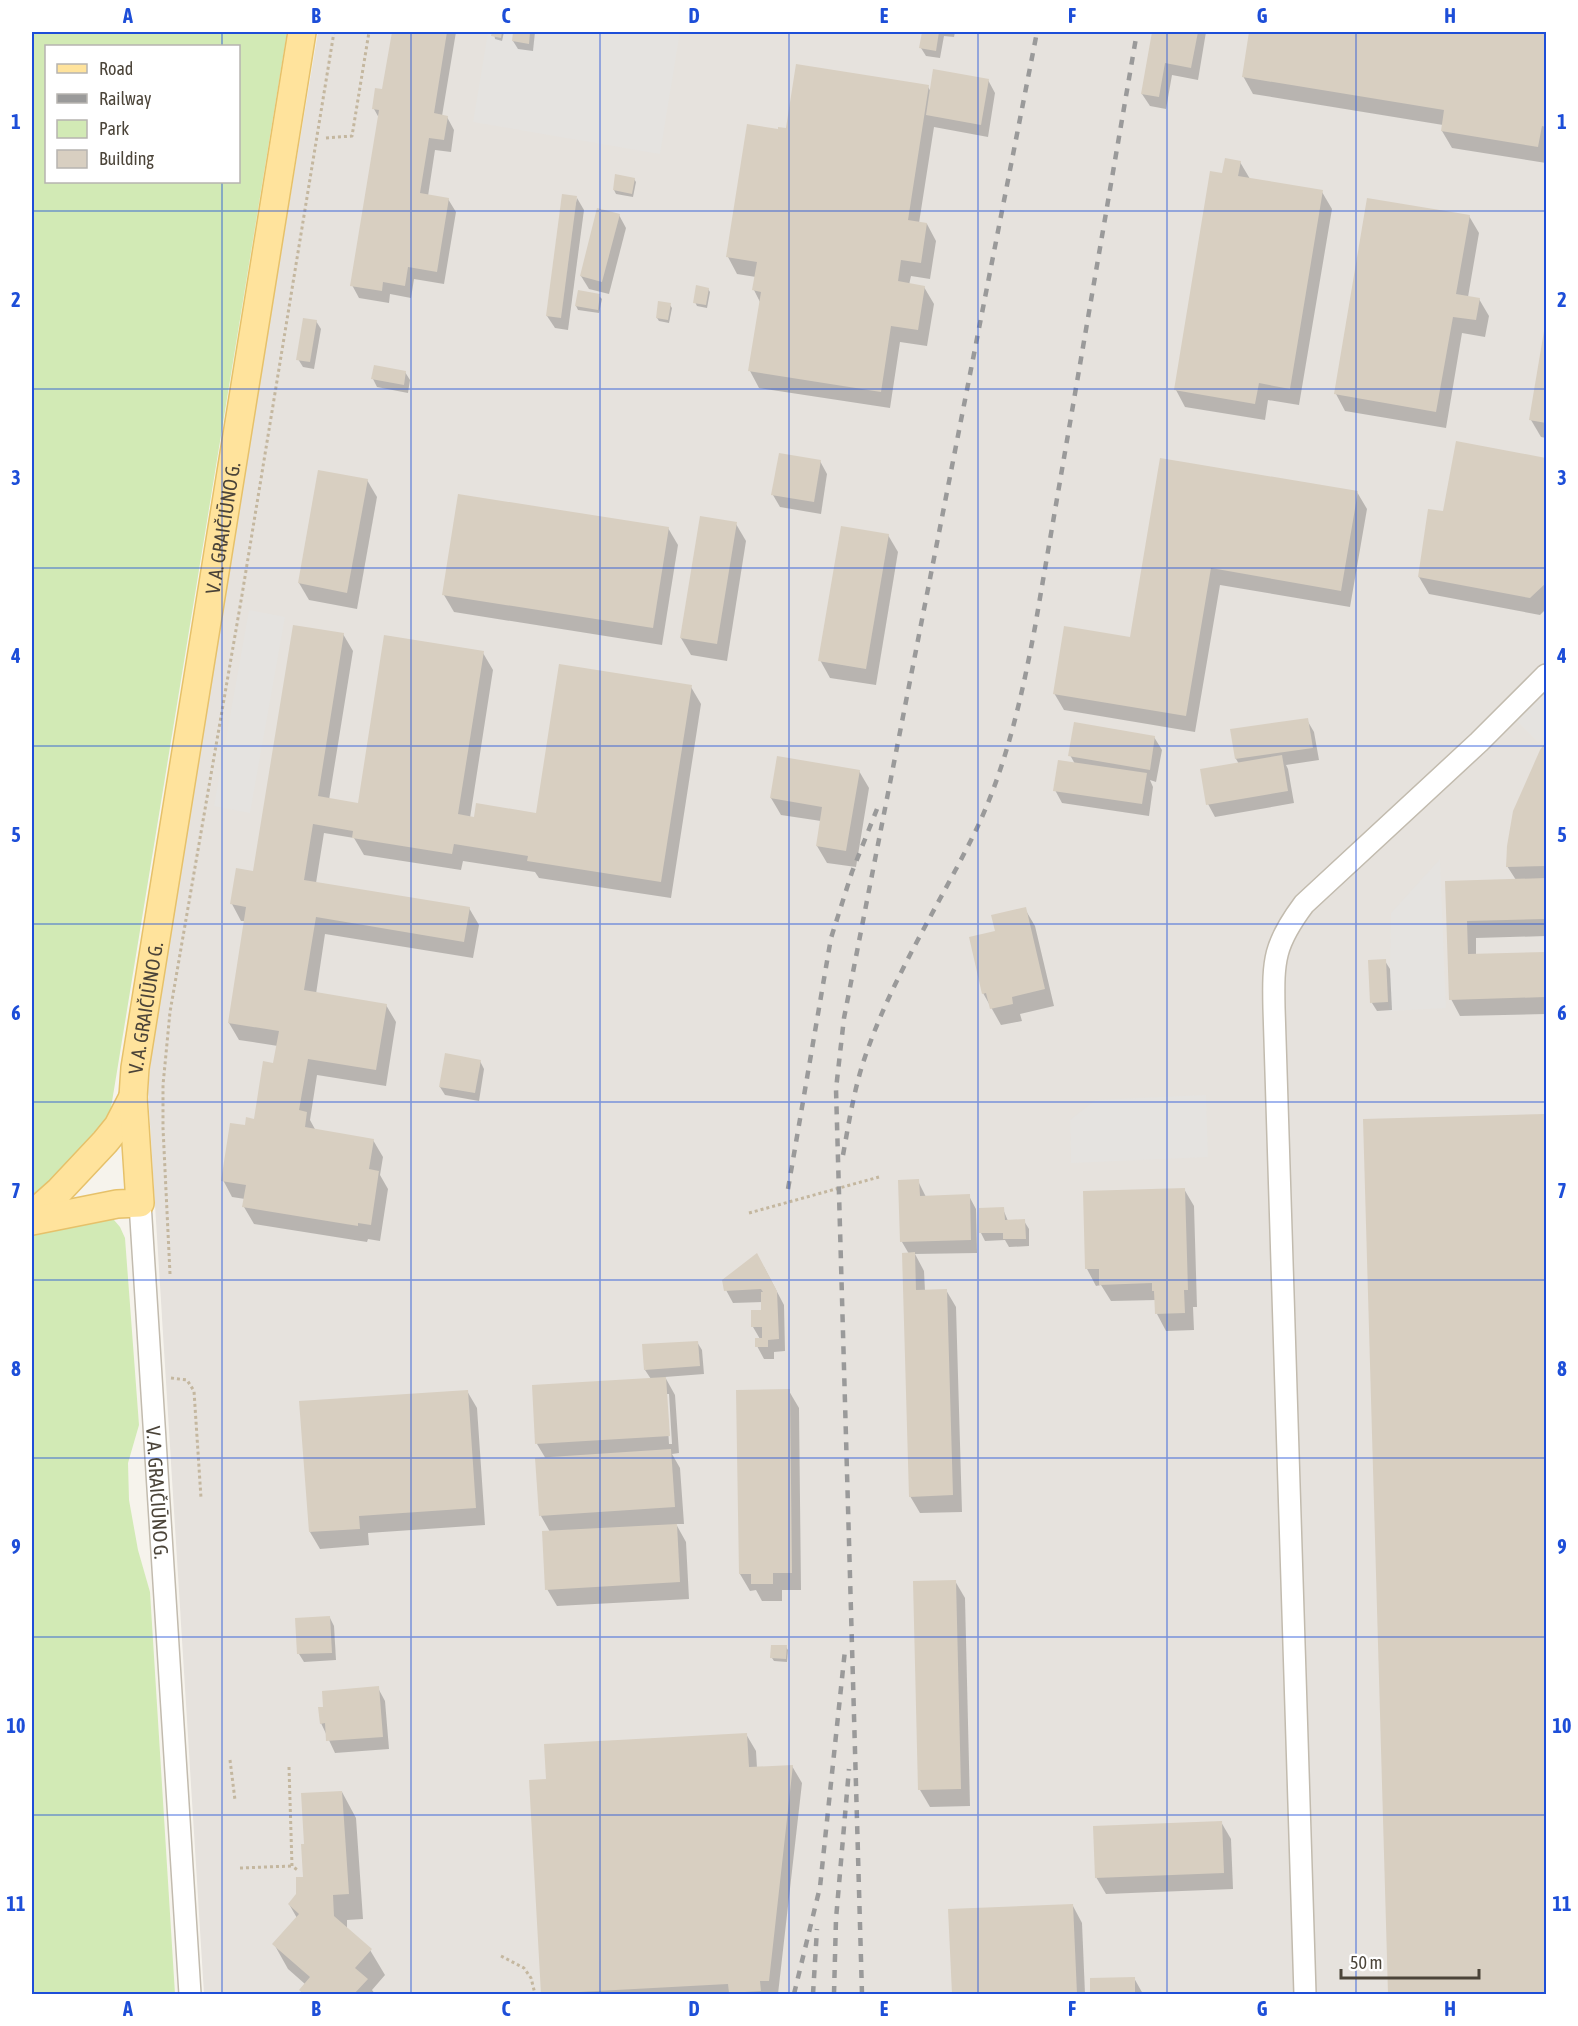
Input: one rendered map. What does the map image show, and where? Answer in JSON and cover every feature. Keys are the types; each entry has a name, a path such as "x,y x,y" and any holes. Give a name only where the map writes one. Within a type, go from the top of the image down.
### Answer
{"main road":[{"name":"V. A. GRAIČIŪNO G.","path":"140,1203 133,1097 139,1037 302,32"},
{"path":"32,1215 59,1191 105,1142 118,1126 133,1097"},
{"path":"32,1221 117,1204 140,1203"}],"street":[{"path":"1305,1995 1274,1008 1276,952 1282,937 1304,904 1479,742 1546,675"},
{"name":"V. A. GRAIČIŪNO G.","path":"140,1203 190,1995"}],"path":[{"path":"170,1274 163,1128 163,1085 170,1012 242,595 334,32"},
{"path":"326,138 352,136 369,32"},
{"path":"749,1213 879,1177"},
{"path":"152,1376 187,1380 194,1391 201,1498"},
{"path":"230,1760 235,1800"},
{"path":"289,1767 292,1866"},
{"path":"240,1868 292,1866 299,1871"},
{"path":"501,1956 524,1968 531,1978 535,1995"}],"shaded area":[{"path":"318,32 1546,32 1546,1994 204,1994 148,1092 157,991"},
{"path":"488,32 680,32 660,154 473,122"},
{"path":"249,610 285,617 250,813 214,806"},
{"path":"1546,692 1546,734 1538,742 1517,721"},
{"path":"1440,859 1446,1008 1389,1011 1391,913"},
{"path":"1206,1095 1208,1157 1071,1163 1070,1120 1095,1100"}],"green space":[{"path":"32,32 287,32 110,1114 84,1148 32,1196"},
{"path":"100,1219 114,1220 125,1238 139,1425 128,1463 129,1500 138,1550 150,1592 175,1994 32,1994 32,1233"}],"building":[{"path":"392,32 447,32 434,113 448,116 444,140 429,138 420,193 449,198 437,272 408,267 405,286 383,282 382,291 350,286 379,110 372,109 375,88 382,89"},
{"path":"492,32 502,32 501,38 491,36"},
{"path":"513,32 530,32 529,44 512,41"},
{"path":"922,32 939,32 936,51 919,48"},
{"path":"1152,32 1198,32 1191,68 1165,63 1159,97 1141,94"},
{"path":"1249,32 1546,32 1546,127 1542,126 1538,147 1441,131 1444,110 1242,77"},
{"path":"796,64 929,85 908,220 927,223 921,263 901,260 898,281 925,286 918,330 891,326 881,392 748,371 761,292 752,290 757,262 726,257 747,124 778,129 778,127 786,128"},
{"path":"933,69 989,79 981,125 926,115"},
{"path":"1225,158 1241,161 1238,176 1323,190 1290,389 1259,383 1255,404 1174,390 1210,171 1222,173"},
{"path":"615,174 635,178 632,194 613,190"},
{"path":"562,194 577,196 561,318 546,316"},
{"path":"1367,198 1470,215 1456,294 1480,298 1476,320 1453,317 1436,412 1334,394"},
{"path":"597,208 620,214 602,282 580,276"},
{"path":"696,285 709,288 706,305 693,303"},
{"path":"578,290 600,294 598,310 575,306"},
{"path":"658,301 671,303 668,320 656,318"},
{"path":"303,318 317,320 310,362 296,360"},
{"path":"1546,326 1546,423 1529,420"},
{"path":"374,365 406,371 404,385 371,379"},
{"path":"1456,441 1546,458 1546,583 1530,598 1418,577 1428,509 1443,511"},
{"path":"779,453 821,460 814,502 771,495"},
{"path":"1160,458 1358,491 1341,591 1211,568 1186,716 1053,694 1064,626 1130,637"},
{"path":"318,470 368,479 347,593 298,583"},
{"path":"458,494 669,527 653,628 442,595"},
{"path":"700,516 737,522 717,644 680,638"},
{"path":"841,526 889,534 866,669 818,661"},
{"path":"293,625 344,633 318,796 358,803 384,635 484,651 458,814 474,817 476,803 536,813 559,664 692,685 661,882 527,861 528,856 454,844 452,854 352,838 353,831 313,824 304,880 470,907 464,942 316,917 304,990 387,1004 376,1070 308,1059 299,1110 307,1112 305,1127 374,1139 369,1169 379,1171 371,1225 358,1223 358,1226 242,1207 246,1185 221,1181 230,1123 245,1125 246,1117 254,1119 263,1061 273,1063 279,1031 228,1023 246,907 230,904 236,868 253,871"},
{"path":"1308,718 1313,748 1235,759 1230,729"},
{"path":"1074,722 1155,736 1150,770 1068,756"},
{"path":"1546,742 1546,866 1506,867 1513,811 1540,750"},
{"path":"1282,755 1288,791 1206,805 1200,769"},
{"path":"777,756 860,770 846,851 816,846 822,807 770,798"},
{"path":"1058,760 1147,773 1142,804 1053,791"},
{"path":"1546,878 1546,919 1467,921 1468,954 1546,952 1546,997 1449,1000 1445,881"},
{"path":"1026,907 1045,989 1012,997 1013,1004 990,1009 986,993 982,994 969,937 995,931 991,915"},
{"path":"1386,959 1388,1002 1370,1003 1368,960"},
{"path":"445,1053 481,1060 475,1093 439,1087"},
{"path":"1546,1114 1546,1994 1388,1994 1363,1119"},
{"path":"919,1179 920,1196 970,1194 971,1240 900,1242 898,1180"},
{"path":"1185,1188 1188,1290 1184,1290 1185,1313 1155,1314 1152,1283 1099,1285 1099,1269 1085,1269 1083,1191"},
{"path":"1004,1207 1005,1220 1025,1219 1026,1239 1003,1239 1003,1233 979,1233 979,1208"},
{"path":"915,1252 916,1290 947,1289 953,1495 909,1497 902,1253"},
{"path":"757,1253 777,1291 779,1339 768,1340 768,1347 755,1347 755,1338 762,1338 762,1327 751,1327 751,1310 761,1310 761,1292 763,1292 761,1289 724,1291 722,1280"},
{"path":"698,1341 700,1366 644,1370 642,1344"},
{"path":"666,1377 670,1436 535,1444 532,1385"},
{"path":"790,1389 792,1573 773,1573 773,1584 751,1584 751,1574 739,1574 736,1390"},
{"path":"468,1390 476,1508 359,1516 360,1529 309,1532 299,1401"},
{"path":"671,1449 675,1507 539,1516 535,1458"},
{"path":"677,1524 680,1582 545,1590 542,1531"},
{"path":"956,1580 961,1789 918,1790 913,1581"},
{"path":"330,1616 332,1653 297,1654 295,1618"},
{"path":"771,1645 787,1645 786,1659 770,1658"},
{"path":"379,1686 383,1737 326,1741 325,1723 320,1724 318,1707 323,1707 322,1691"},
{"path":"747,1733 749,1767 793,1765 769,1981 760,1981 761,1991 729,1993 728,1984 541,1994 529,1780 546,1779 544,1744"},
{"path":"342,1791 349,1894 333,1895 334,1916 372,1949 355,1968 368,1979 354,1994 304,1994 299,1990 310,1977 272,1944 299,1914 288,1904 296,1894 296,1877 303,1877 301,1793"},
{"path":"1222,1821 1224,1873 1095,1878 1093,1826"},
{"path":"1073,1904 1077,1994 952,1994 948,1909"},
{"path":"1135,1977 1135,1994 1090,1994 1090,1978"}],"railway":[{"path":"862,1994 836,1089 844,1018 1037,32"},
{"path":"843,1155 858,1081 876,1027 903,969 988,804 1012,729 1035,627 1137,32"},
{"path":"788,1189 831,938 852,872 877,809"},
{"path":"794,1994 820,1887 845,1650"},
{"path":"834,1994 836,1919 849,1769"},
{"path":"813,1994 817,1929"}]}
